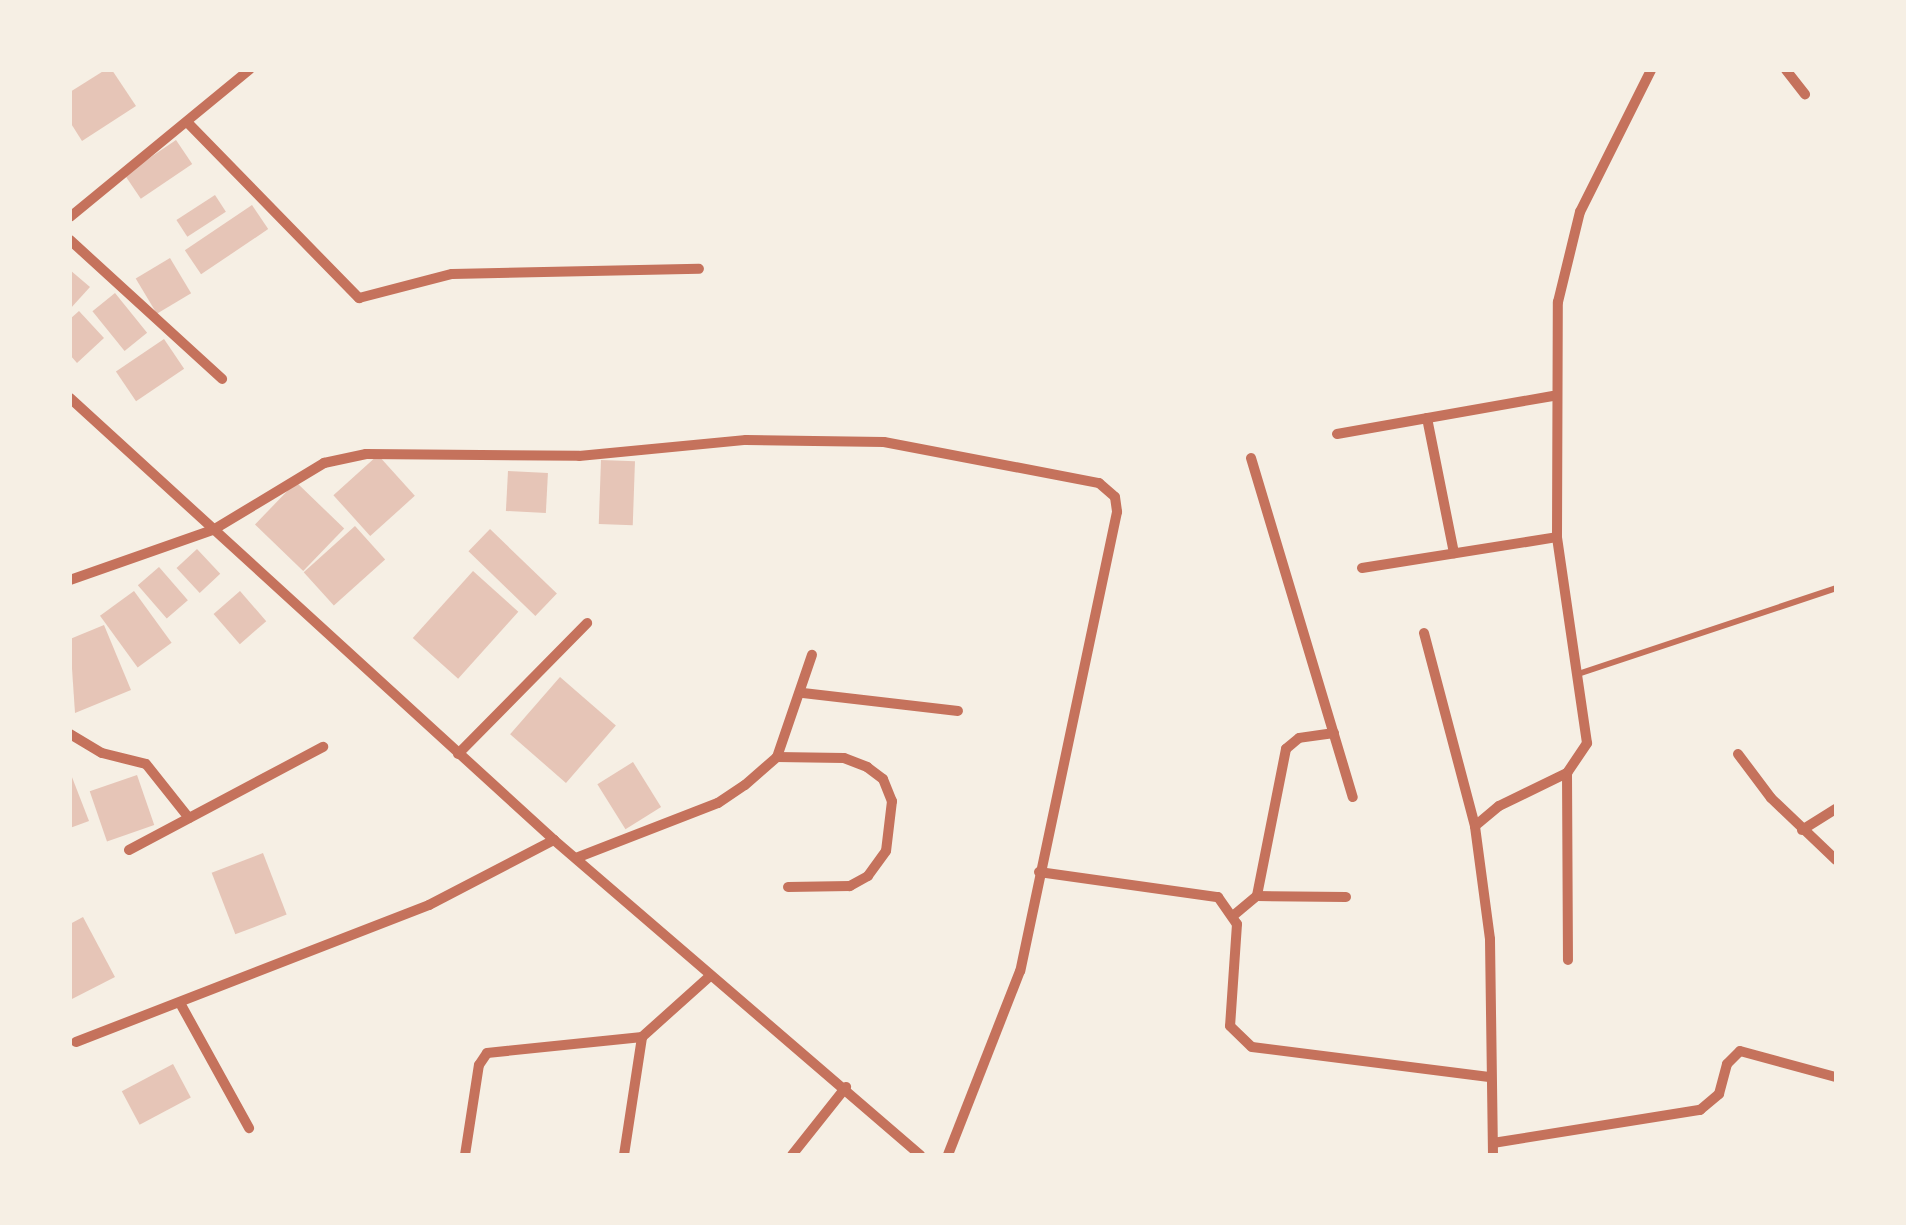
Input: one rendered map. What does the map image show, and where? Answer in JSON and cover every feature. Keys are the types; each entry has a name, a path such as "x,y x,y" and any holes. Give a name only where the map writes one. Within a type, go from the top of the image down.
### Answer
{"street":[{"path":"70,217 250,70"},
{"path":"1475,826 1483,815 1567,773 1587,743 1556,537 1553,396 1558,302 1580,212 1650,70"},
{"path":"1786,70 1805,94"},
{"path":"188,122 359,298 452,274 698,269"},
{"path":"70,240 222,379"},
{"path":"1337,434 1553,396"},
{"path":"70,398 554,840 710,976 846,1087 920,1155"},
{"path":"1427,418 1454,553"},
{"path":"70,580 214,530 324,463 366,454 579,456 746,440 884,442 1099,483 1114,497 1117,512 1020,970 948,1155"},
{"path":"1251,458 1352,796"},
{"path":"1362,568 1556,537"},
{"path":"458,754 587,623"},
{"path":"1424,633 1475,826 1490,939 1493,1149 1700,1110 1719,1094 1726,1064 1740,1051 1836,1077"},
{"path":"576,858 718,803 777,757 803,693 812,656"},
{"path":"803,693 958,710"},
{"path":"1234,915 1257,896 1286,750 1299,738 1334,733"},
{"path":"70,734 102,753 146,764 189,818"},
{"path":"129,850 323,747"},
{"path":"1738,754 1802,830 1836,860"},
{"path":"777,757 844,758 884,779 892,800 886,852 868,876 850,886 788,888"},
{"path":"1567,773 1568,960"},
{"path":"1802,830 1836,809"},
{"path":"76,1042 429,905 554,840"},
{"path":"1039,872 1197,891 1218,897 1234,915 1230,1026 1240,1040 1252,1047 1489,1077"},
{"path":"1257,896 1346,897"},
{"path":"466,1155 479,1065 487,1053 642,1036 710,976"},
{"path":"180,1003 248,1128"},
{"path":"624,1155 642,1036"},
{"path":"792,1155 846,1087"}],"lane":[{"path":"1578,674 1836,588"}],"building":[{"path":"105,70 112,70 136,106 82,141 70,122 70,92"},
{"path":"176,140 192,164 141,199 125,175"},
{"path":"215,195 226,212 187,237 176,220"},
{"path":"252,205 268,229 201,274 185,250"},
{"path":"170,258 191,293 157,314 136,279"},
{"path":"70,270 90,287 70,309"},
{"path":"115,293 147,333 125,351 92,311"},
{"path":"79,311 104,338 77,363 70,355 70,319"},
{"path":"164,339 184,369 136,401 116,371"},
{"path":"378,455 415,496 370,536 333,495"},
{"path":"601,460 635,461 633,525 599,524"},
{"path":"508,471 548,473 546,513 506,511"},
{"path":"296,482 344,529 303,571 255,524"},
{"path":"355,526 385,559 334,606 304,572"},
{"path":"490,529 557,594 535,616 468,551"},
{"path":"197,549 220,574 200,593 177,568"},
{"path":"159,567 188,600 167,619 138,585"},
{"path":"473,571 518,612 458,679 413,638"},
{"path":"134,591 172,643 138,667 100,616"},
{"path":"240,591 266,621 240,644 214,614"},
{"path":"104,625 131,690 75,713 70,639"},
{"path":"560,677 616,726 566,783 510,734"},
{"path":"633,762 661,807 625,829 597,784"},
{"path":"70,772 89,821 70,828"},
{"path":"137,775 154,825 107,841 90,791"},
{"path":"263,853 287,915 235,934 212,873"},
{"path":"83,917 115,977 70,1000 70,924"},
{"path":"173,1064 191,1098 140,1125 122,1091"}]}
